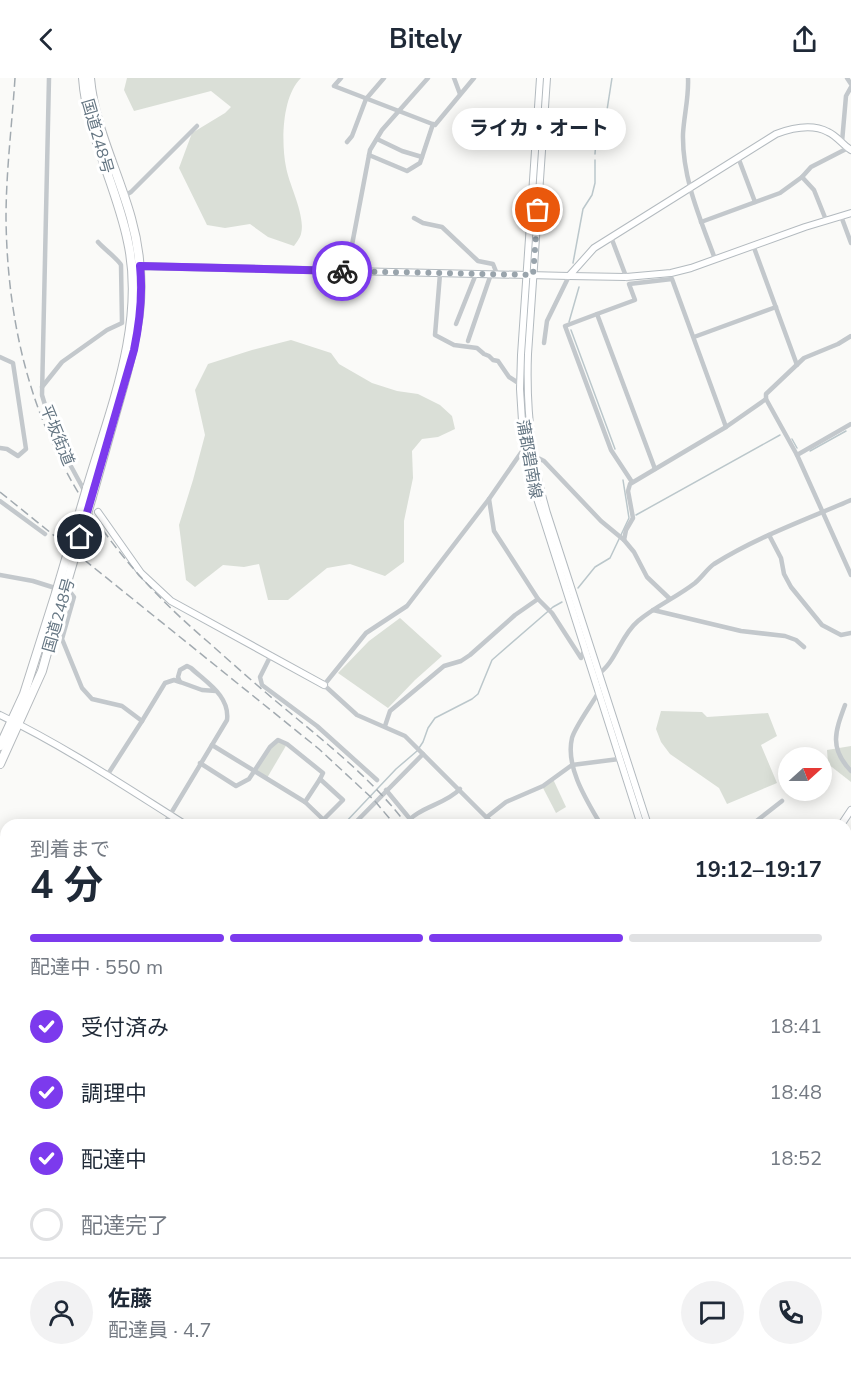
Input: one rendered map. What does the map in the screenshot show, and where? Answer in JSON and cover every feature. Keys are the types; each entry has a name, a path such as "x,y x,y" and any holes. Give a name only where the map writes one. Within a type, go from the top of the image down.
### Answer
{"highway":[{"name":"国道248号","path":"60,594 126,348 131,323 136,266 88,108 83,78"},
{"name":"国道248号","path":"0,764 92,497 134,350 139,324 141,300 131,218 95,107 90,78"},
{"name":"国道248号","path":"0,746 15,721"}],"street":[{"name":"平坂街道","path":"49,78 45,166 42,395 54,435 77,481 141,573 171,602 324,685 357,715 405,736 487,817"},
{"path":"341,78 334,86 435,125 474,78"},
{"path":"347,142 352,136 366,99 384,78"},
{"path":"341,271 351,250 369,155 377,139 398,111 428,78"},
{"path":"454,78 460,94"},
{"name":"蒲郡碧南線","path":"540,78 527,390 533,455 542,496 596,675 646,819"},
{"name":"蒲郡碧南線","path":"547,78 520,384 525,447 541,517 584,651 596,675 598,693 639,819"},
{"path":"688,78 689,91 683,134 688,187 715,259"},
{"path":"842,142 846,96 851,86 847,78"},
{"path":"369,155 407,171 420,163 433,124"},
{"path":"123,196 131,192 197,126"},
{"path":"544,343 547,321 569,276 588,253 688,187 776,134 789,129 815,128 828,132 849,149 814,165 780,193 701,222"},
{"path":"377,139 402,152 422,157"},
{"path":"738,157 755,202"},
{"path":"802,177 814,190 826,220"},
{"path":"627,280 671,273 851,213"},
{"path":"841,216 851,243"},
{"path":"414,218 423,224 442,227 478,261 493,264 494,274 468,341"},
{"path":"611,237 635,300 566,326 611,450 632,482"},
{"path":"42,387 62,362 107,330 122,323 120,262 109,255 98,242"},
{"path":"753,245 797,364"},
{"path":"136,266 569,276 627,280 672,279 726,426"},
{"path":"440,274 435,336 454,345 477,348 483,354 498,361 509,377 520,384"},
{"path":"456,324 476,274"},
{"path":"693,337 776,307"},
{"path":"597,314 655,469"},
{"path":"851,336 804,358 766,394 766,399 797,455 851,574"},
{"path":"0,357 13,363 26,449 18,456 7,448 0,448"},
{"path":"621,538 633,518 628,491 632,482 726,426 766,399"},
{"path":"797,455 850,427"},
{"path":"324,685 366,633 407,606 489,499 525,447"},
{"path":"533,455 544,461 601,521 621,538 634,552 647,577 669,598"},
{"path":"489,499 494,531 581,658 584,651"},
{"path":"596,675 608,667 623,639 636,622 696,582 712,565 769,535 851,500"},
{"path":"0,501 45,534"},
{"path":"769,535 791,587 822,625 841,635 851,633"},
{"path":"0,575 33,581 71,593 74,597 62,639 82,688 92,699 122,706 142,721"},
{"path":"385,726 390,711 444,666 461,662 538,598"},
{"path":"653,610 741,631 785,636 796,640 804,647"},
{"path":"270,655 260,677 262,686 317,726 377,780"},
{"path":"168,819 227,720 228,711 223,697 187,666 180,670 178,677 180,682"},
{"path":"108,774 165,684 174,681 202,690 216,691"},
{"path":"598,693 572,737 572,765 598,819"},
{"path":"845,705 834,739 843,761 851,771"},
{"path":"0,715 15,721 108,774 177,819"},
{"path":"200,763 236,786 249,779 270,747 278,740 287,744 323,773 305,802"},
{"path":"212,745 305,802 324,819 343,800 320,779"},
{"path":"359,819 420,751"},
{"path":"487,817 506,802 543,786 572,765 619,759"},
{"path":"386,790 410,818 452,797 460,789"},
{"path":"759,819 782,801"}],"shaded area":[{"path":"127,78 301,78 290,96 284,120 286,167 302,227 299,239 294,246 268,237 250,224 225,228 207,225 179,168 192,133 231,107 211,91 134,111 124,90"},
{"path":"291,340 331,353 339,364 372,383 397,391 418,394 440,405 452,416 455,429 438,437 422,439 412,451 413,478 404,521 404,562 385,576 350,564 327,568 288,600 268,600 259,564 244,567 223,565 195,587 186,580 179,525 205,435 195,390 208,364"},
{"path":"400,618 442,656 388,708 338,673 369,641"},
{"path":"661,711 702,712 707,717 768,713 777,736 761,745 777,783 727,804 719,788 670,754 661,742 656,729"},
{"path":"278,740 287,744 267,778 253,770"},
{"path":"851,746 851,782 832,767 832,749"},
{"path":"553,779 566,807 556,813 542,786"}],"waterway":[{"path":"595,154 597,124 601,115 607,110 612,78"},
{"path":"573,263 583,209 592,195 595,183 595,160"},
{"path":"569,322 579,287"},
{"path":"571,330 615,449"},
{"path":"810,451 846,431"},
{"path":"636,515 780,435"},
{"path":"792,439 797,448"},
{"path":"578,588 595,567 610,558 629,518 623,480"},
{"path":"349,819 396,769 417,751 435,718 478,694 492,660 553,607 562,602"}],"railway":[{"path":"15,78 6,201 10,282 19,343 35,400 57,453 85,504 119,552 160,597 237,668 351,765 381,794 402,819"},
{"path":"0,492 319,749 374,800 390,819"}],"way so far":[{"path":"342,271 533,275 538,210"}],"place":[{"name":"ライカ・オート","path":"538,210"}],"route":[{"path":"80,537 134,350 141,300 140,266 342,271"}]}
